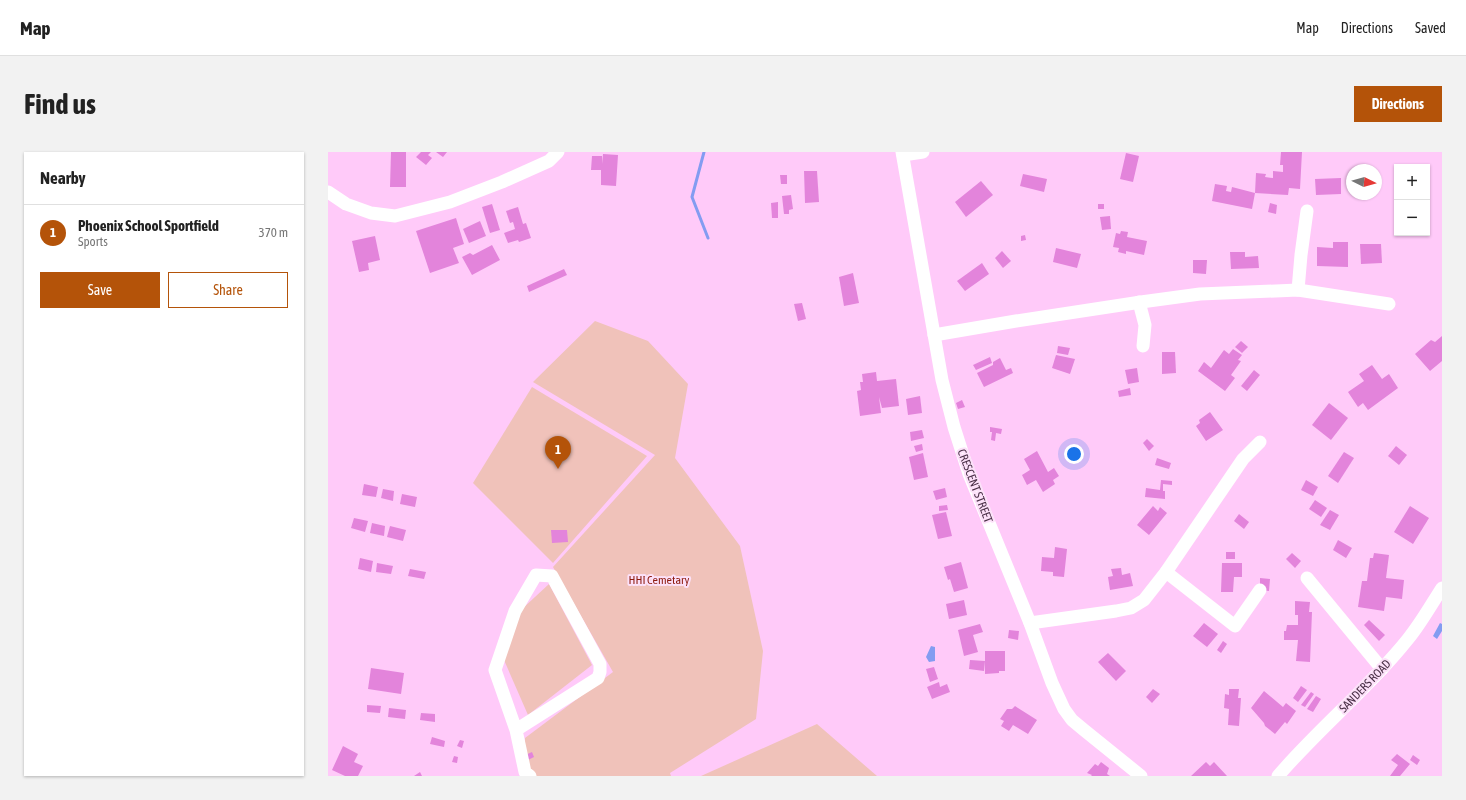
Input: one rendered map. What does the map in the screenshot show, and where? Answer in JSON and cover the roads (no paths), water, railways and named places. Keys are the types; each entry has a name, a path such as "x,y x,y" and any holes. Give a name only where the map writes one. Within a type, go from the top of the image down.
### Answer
{"street":[{"path":"328,192 346,204 371,213 395,216 450,202 502,182 549,161 558,152"},
{"path":"902,153 923,152"},
{"name":"CRESCENT STREET","path":"902,153 942,380 956,434 969,474 1030,623 1052,683 1064,709 1072,720 1141,776"},
{"path":"1298,290 1307,211"},
{"path":"934,335 1016,320 1200,294 1298,290 1389,304"},
{"path":"1139,302 1145,325 1143,346"},
{"path":"1030,623 1131,608 1144,600 1166,572 1243,459 1260,442"},
{"path":"1166,572 1235,626 1260,590"},
{"path":"516,730 598,678 600,672 600,664 552,576 536,575 515,610 495,670 516,730 524,775"},
{"path":"1307,578 1382,669"},
{"name":"SANDERS ROAD","path":"1278,776 1318,733 1382,669 1422,620 1442,588"}],"water":[{"path":"1440,623 1442,624 1442,631 1437,639 1433,636"},
{"path":"931,646 935,647 935,661 929,662 926,657"}],"waterway":[{"path":"704,152 692,197 708,238"}],"place":[{"name":"Phoenix School Sportfield","path":"558,469"}],"park label":[{"name":"HHI Cemetary","path":"659,580"}]}
